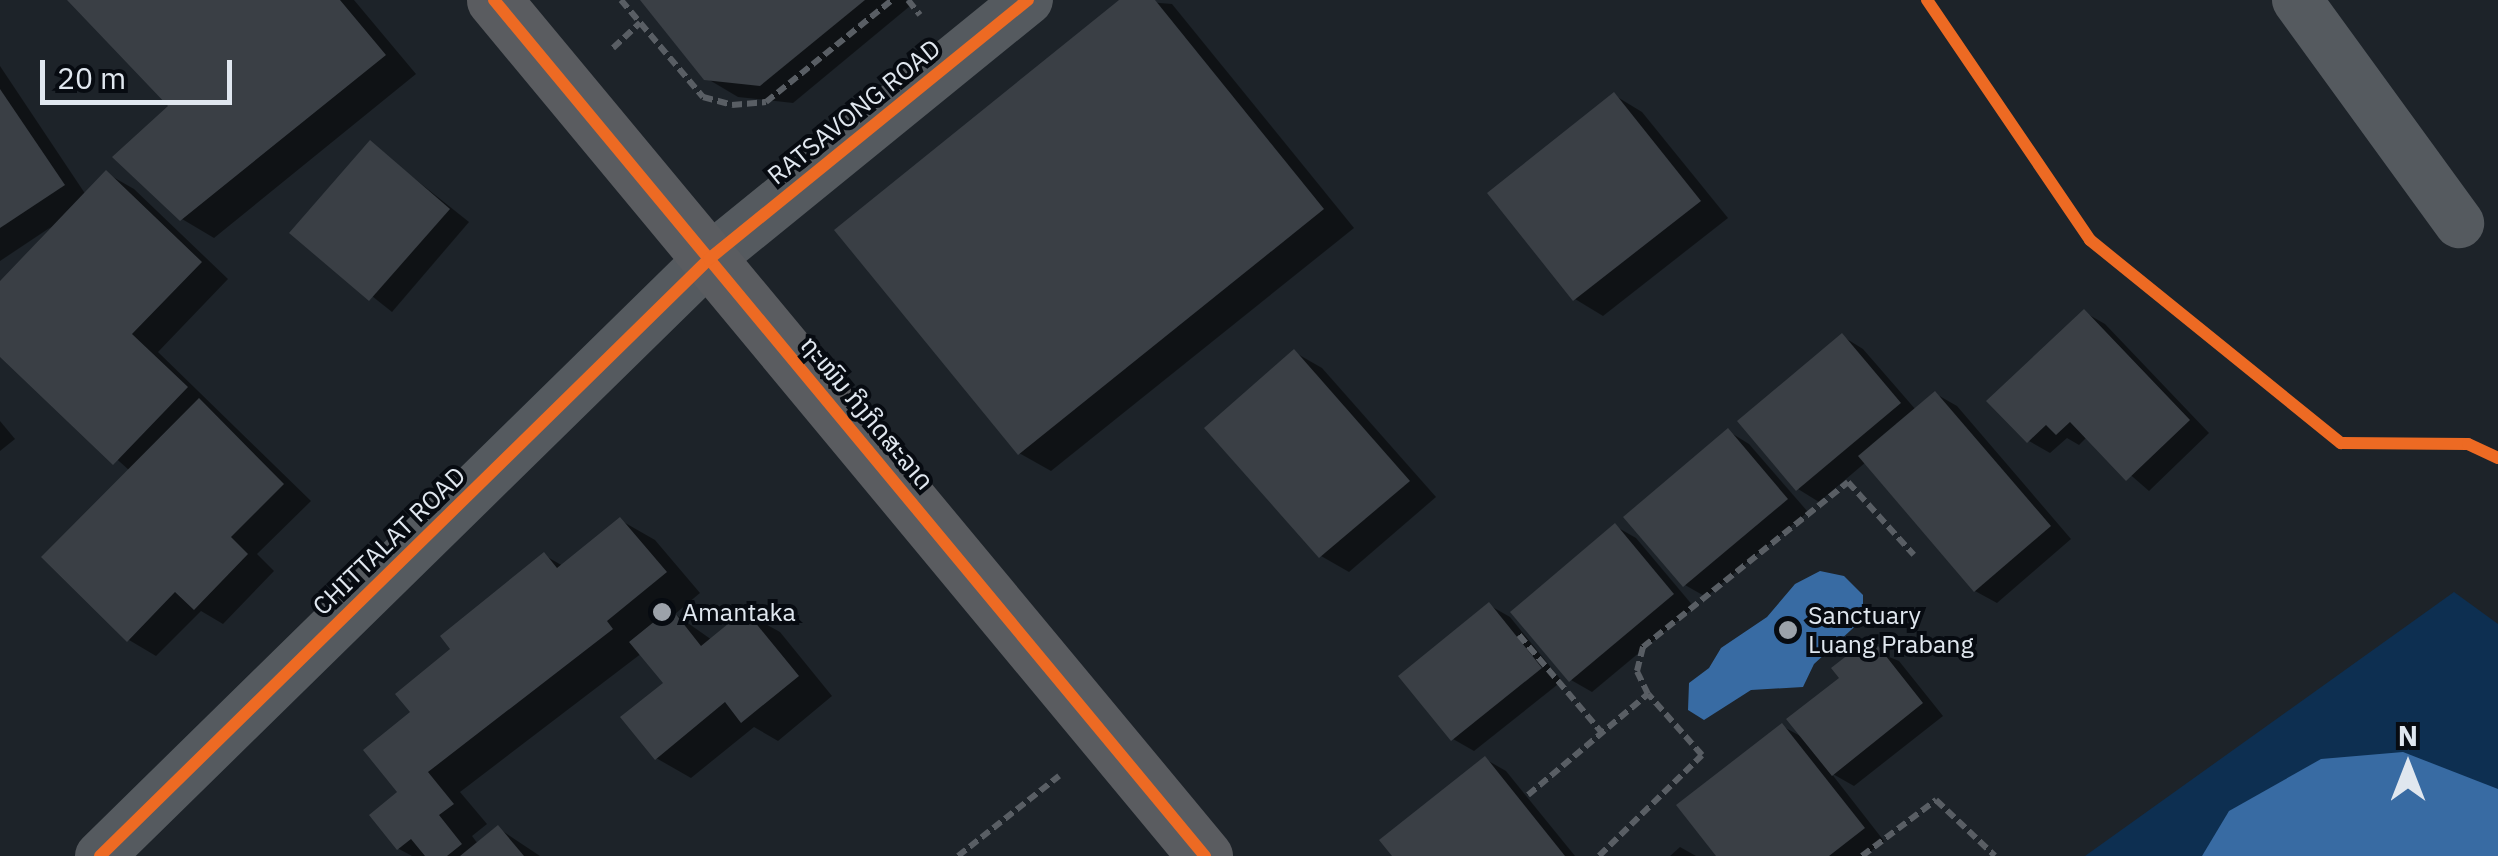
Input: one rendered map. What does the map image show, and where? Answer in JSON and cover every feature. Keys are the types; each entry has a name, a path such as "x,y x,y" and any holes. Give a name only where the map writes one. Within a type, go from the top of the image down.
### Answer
{"street":[{"name":"ຖະໜົນ ກິງກິດສະລາດ","path":"494,0 1206,856"},
{"name":"RATSAVONG ROAD","path":"709,259 1028,0"},
{"path":"2297,0 2459,222"},
{"name":"CHITTALAT ROAD","path":"100,856 709,259"}],"path":[{"path":"621,0 703,97 732,105 766,102 892,0"},
{"path":"1598,856 1702,754 1648,694 1637,671 1643,647 1848,482 1914,555"},
{"path":"1519,635 1602,733"},
{"path":"1528,795 1648,694"},
{"path":"958,856 1108,738"},
{"path":"1862,856 1936,800 1995,856"}],"shaded area":[{"path":"1820,571 1844,576 1863,595 1863,619 1814,664 1803,687 1751,690 1704,720 1688,710 1689,683 1709,668 1721,648 1767,617 1795,584"},
{"path":"2454,592 2498,624 2498,856 2085,856"},
{"path":"2403,752 2498,789 2498,856 2202,856 2229,811 2321,759"}],"building":[{"path":"67,0 340,0 386,55 180,221 112,157 168,106"},
{"path":"640,0 865,0 760,86 704,80"},
{"path":"1119,0 1155,0 1324,209 1018,455 834,230"},
{"path":"0,89 65,185 0,228"},
{"path":"1614,92 1701,201 1573,301 1487,193"},
{"path":"370,140 450,209 369,301 289,233"},
{"path":"106,170 202,262 132,334 188,387 113,465 0,357 0,281"},
{"path":"2084,309 2190,420 2126,481 2070,422 2056,435 2046,425 2027,443 1986,401"},
{"path":"1842,333 1901,403 1796,491 1737,421"},
{"path":"1294,349 1410,481 1319,558 1204,428"},
{"path":"1935,391 2051,526 1974,592 1858,456"},
{"path":"199,398 284,484 231,537 248,554 194,610 175,592 127,642 41,557"},
{"path":"1728,428 1788,499 1683,587 1623,517"},
{"path":"620,517 667,572 607,621 613,629 428,772 454,804 439,815 462,844 447,856 425,856 411,839 397,850 369,815 397,792 363,750 410,712 395,694 450,649 440,636 544,552 557,568"},
{"path":"1615,523 1674,594 1569,682 1510,612"},
{"path":"1489,602 1542,668 1451,741 1398,676"},
{"path":"671,608 701,646 745,610 799,676 741,723 725,702 655,760 620,717 663,683 629,642"},
{"path":"1863,643 1870,651 1878,646 1923,703 1832,776 1786,719 1839,678 1831,668"},
{"path":"1782,723 1865,828 1829,856 1716,856 1676,805"},
{"path":"1485,756 1565,856 1392,856 1379,840"},
{"path":"498,825 524,856 460,856"}],"cycle path":[{"path":"494,0 1205,856"},
{"path":"100,856 709,259 1028,0"},
{"path":"1927,0 2090,240 2341,443 2468,444 2498,458"}],"place":[{"name":"Amantaka","path":"662,612"},
{"name":"Sanctuary Luang Prabang","path":"1788,630"}]}
